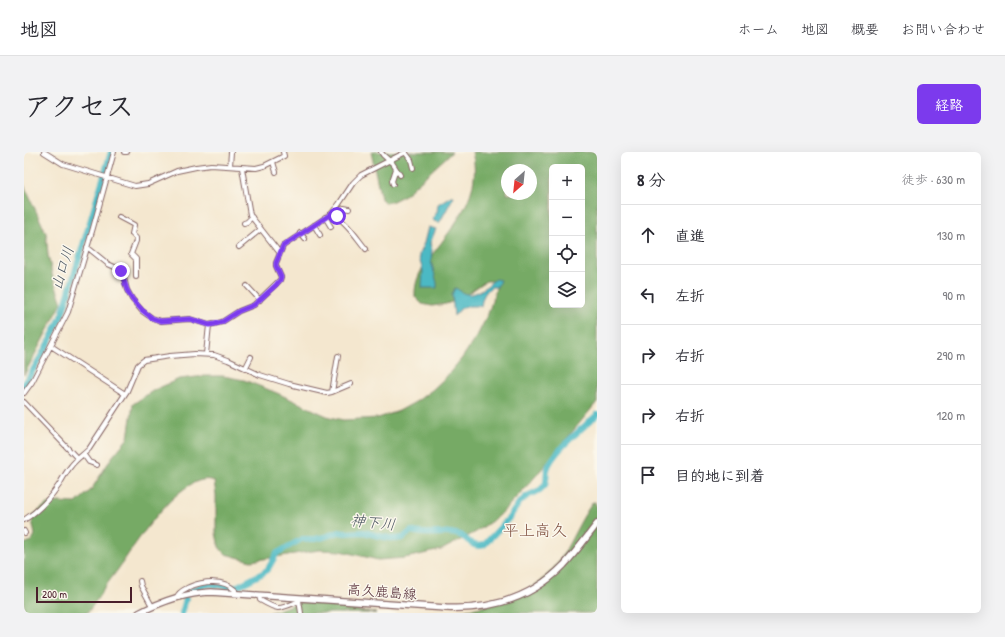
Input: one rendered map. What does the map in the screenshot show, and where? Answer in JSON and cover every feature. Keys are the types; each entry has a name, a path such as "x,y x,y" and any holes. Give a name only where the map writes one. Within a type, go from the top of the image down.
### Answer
{"main road":[{"name":"高久鹿島線","path":"139,613 180,596 233,589 259,596 299,600 458,609 484,607 524,594 548,579 563,565 597,524"}],"street":[{"path":"44,152 63,164 135,186 148,184 177,171 196,167 211,165 256,168 284,156 283,152"},
{"path":"24,393 32,382 68,312 87,247 104,177 114,152"},
{"path":"230,166 231,152"},
{"path":"382,152 400,175"},
{"path":"332,214 356,179 361,175 404,153 411,160 413,168"},
{"path":"273,162 276,172"},
{"path":"242,168 248,207 252,217 279,252"},
{"path":"393,184 392,181 396,169"},
{"path":"87,247 108,264 121,271 127,290 132,299 152,318 161,321 190,319 209,325 222,322 239,311 254,305 280,280 281,277 276,266 279,252 283,246 325,217 344,208 349,209"},
{"path":"332,214 344,222 366,249"},
{"path":"119,217 134,225 132,234 136,238 136,241 131,254 136,259 136,277"},
{"path":"244,223 252,217"},
{"path":"325,217 332,228"},
{"path":"314,224 320,235"},
{"path":"239,247 261,229"},
{"path":"300,233 305,239"},
{"path":"247,286 260,300"},
{"path":"206,354 209,325"},
{"path":"51,346 125,394"},
{"path":"24,520 48,499 77,458 84,455 99,436 125,394 138,365 144,360 170,356 206,354 228,360 260,375 327,393 351,384"},
{"path":"332,392 338,356"},
{"path":"246,368 251,357"},
{"path":"24,402 77,458"},
{"path":"84,455 89,462 97,465"},
{"path":"140,581 149,609"},
{"path":"180,596 178,593 182,590 206,582 233,589"},
{"path":"259,596 260,600 280,609 299,600 301,613"}],"green space":[{"path":"371,152 452,152 405,195 386,203 381,199"},
{"path":"472,152 597,152 597,402 535,477 499,516 476,532 441,550 405,558 378,560 341,551 319,550 251,561 225,554 219,547 216,533 216,495 214,481 202,480 188,486 174,497 160,512 135,544 87,613 24,613 24,544 31,541 35,535 32,520 33,515 47,504 59,502 76,503 91,490 112,457 128,438 133,404 154,390 179,379 205,376 223,376 244,380 277,393 327,416 343,420 378,418 399,411 417,401 446,377 462,358 478,334 488,314 497,285 496,281 486,281 460,299 446,304 432,306 422,304 415,297 415,291 417,279 422,269 450,232 465,207 474,181"},
{"path":"24,185 46,233 48,255 53,278 62,303 24,375"},
{"path":"593,502 595,502 597,508 597,613 451,613 482,607 498,602 512,597 539,582 551,571 561,558"},
{"path":"300,602 319,603 376,613 269,613"}],"water":[{"path":"451,196 454,196 439,223 434,221 432,219 437,212 438,204"},
{"path":"428,227 436,229 430,243 432,250 431,261 437,288 422,288 423,271 419,254 424,243"},
{"path":"495,279 500,280 497,287 491,287 487,291 483,298 481,307 478,305 465,307 454,316 452,294 455,288 463,293 472,294 476,293"}],"waterway":[{"name":"山口川","path":"24,386 49,342 62,315 111,152"},
{"name":"神下川","path":"192,590 211,584 234,588 263,573 268,569 277,553 302,539 315,539 339,532 364,532 395,539 403,538 411,531 422,533 450,533 460,535 472,544 479,546 484,545 509,518 519,503 527,496 540,490 545,485 547,470 555,456 561,448 597,415"},
{"name":"神下川","path":"182,613 186,599"}],"district":[{"name":"平上高久","path":"535,530"}],"route":[{"path":"121,271 127,290 132,299 147,315 152,318 161,321 190,319 209,325 215,324 222,322 239,311 251,307 276,285 281,277 276,266 279,252 288,241 331,214 337,216"}]}
